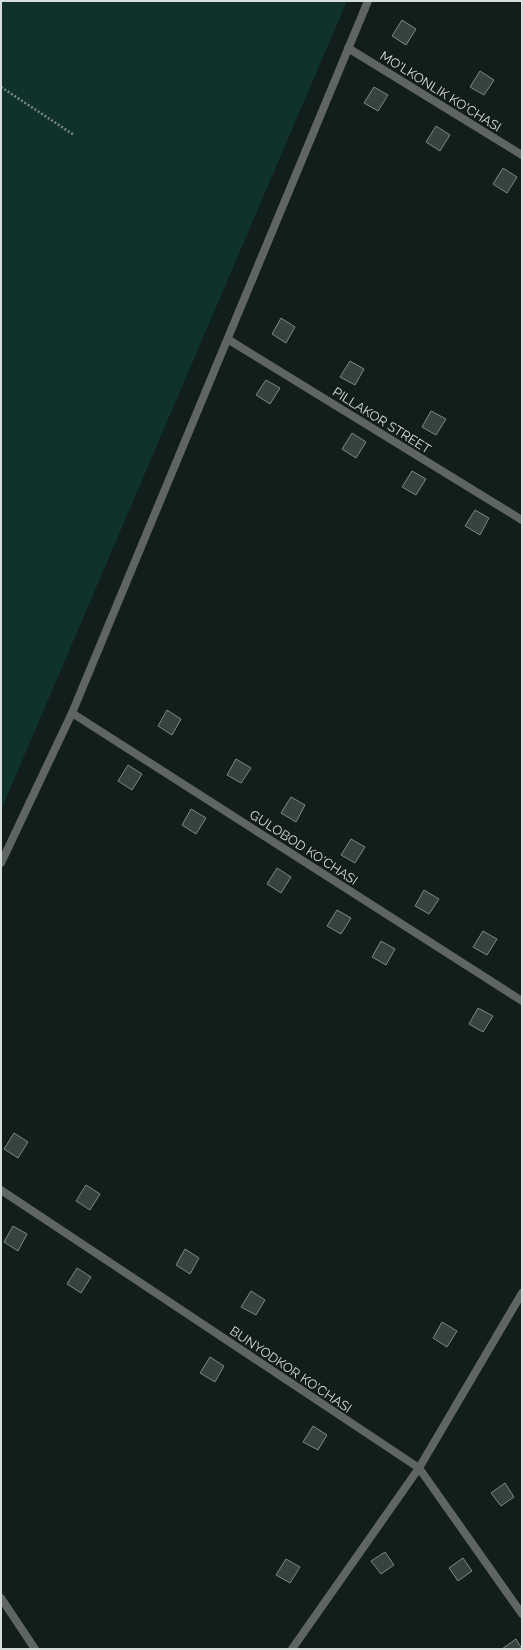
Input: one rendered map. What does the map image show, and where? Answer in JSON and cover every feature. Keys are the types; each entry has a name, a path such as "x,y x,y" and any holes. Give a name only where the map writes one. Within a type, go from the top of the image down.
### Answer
{"street":[{"path":"1,863 72,713 229,340 368,1"},
{"name":"MO'LKONLIK KO'CHASI","path":"348,48 522,155"},
{"name":"PILLAKOR STREET","path":"229,340 522,520"},
{"name":"GULOBOD KO'CHASI","path":"72,713 522,1001"},
{"name":"BUNYODKOR KO'CHASI","path":"1,1190 419,1468 522,1614"},
{"path":"292,1649 419,1468 522,1293"},
{"path":"1,1598 35,1649"}],"path":[{"path":"1,87 74,134"}],"green space":[{"path":"1,1 347,1 1,810"}],"building":[{"path":"402,20 416,29 406,45 392,36"},
{"path":"480,71 494,80 484,95 470,87"},
{"path":"374,87 388,95 378,111 364,103"},
{"path":"436,126 450,135 440,151 426,142"},
{"path":"503,168 517,177 507,193 493,184"},
{"path":"281,318 295,327 286,343 272,334"},
{"path":"350,361 364,369 355,385 340,377"},
{"path":"266,380 280,388 270,404 256,395"},
{"path":"431,411 446,419 436,435 422,427"},
{"path":"352,433 366,442 356,458 342,449"},
{"path":"412,471 426,479 416,495 402,487"},
{"path":"475,510 489,518 480,535 465,526"},
{"path":"167,710 181,719 172,735 158,726"},
{"path":"236,759 251,768 241,783 227,775"},
{"path":"128,765 142,774 132,790 118,781"},
{"path":"291,797 305,805 296,822 281,813"},
{"path":"191,809 206,818 196,834 182,825"},
{"path":"351,839 365,847 355,863 341,855"},
{"path":"277,868 291,877 281,893 267,884"},
{"path":"424,890 439,899 429,914 415,906"},
{"path":"337,910 351,918 341,934 327,926"},
{"path":"483,931 497,939 487,955 473,947"},
{"path":"381,941 395,949 386,965 372,957"},
{"path":"478,1008 493,1016 483,1032 469,1024"},
{"path":"14,1133 28,1142 18,1158 4,1149"},
{"path":"86,1185 100,1194 90,1210 76,1201"},
{"path":"13,1226 27,1234 18,1251 4,1242"},
{"path":"185,1249 199,1258 190,1274 176,1265"},
{"path":"77,1268 91,1277 81,1293 67,1284"},
{"path":"251,1291 265,1300 256,1315 241,1307"},
{"path":"442,1322 457,1331 447,1347 433,1338"},
{"path":"210,1357 224,1366 215,1382 200,1373"},
{"path":"313,1426 327,1435 318,1450 303,1442"},
{"path":"505,1483 514,1497 501,1506 491,1493"},
{"path":"385,1552 394,1565 381,1574 371,1561"},
{"path":"463,1558 472,1571 458,1581 449,1568"},
{"path":"286,1559 300,1567 290,1583 276,1575"},
{"path":"516,1639 522,1649 502,1649"}]}
